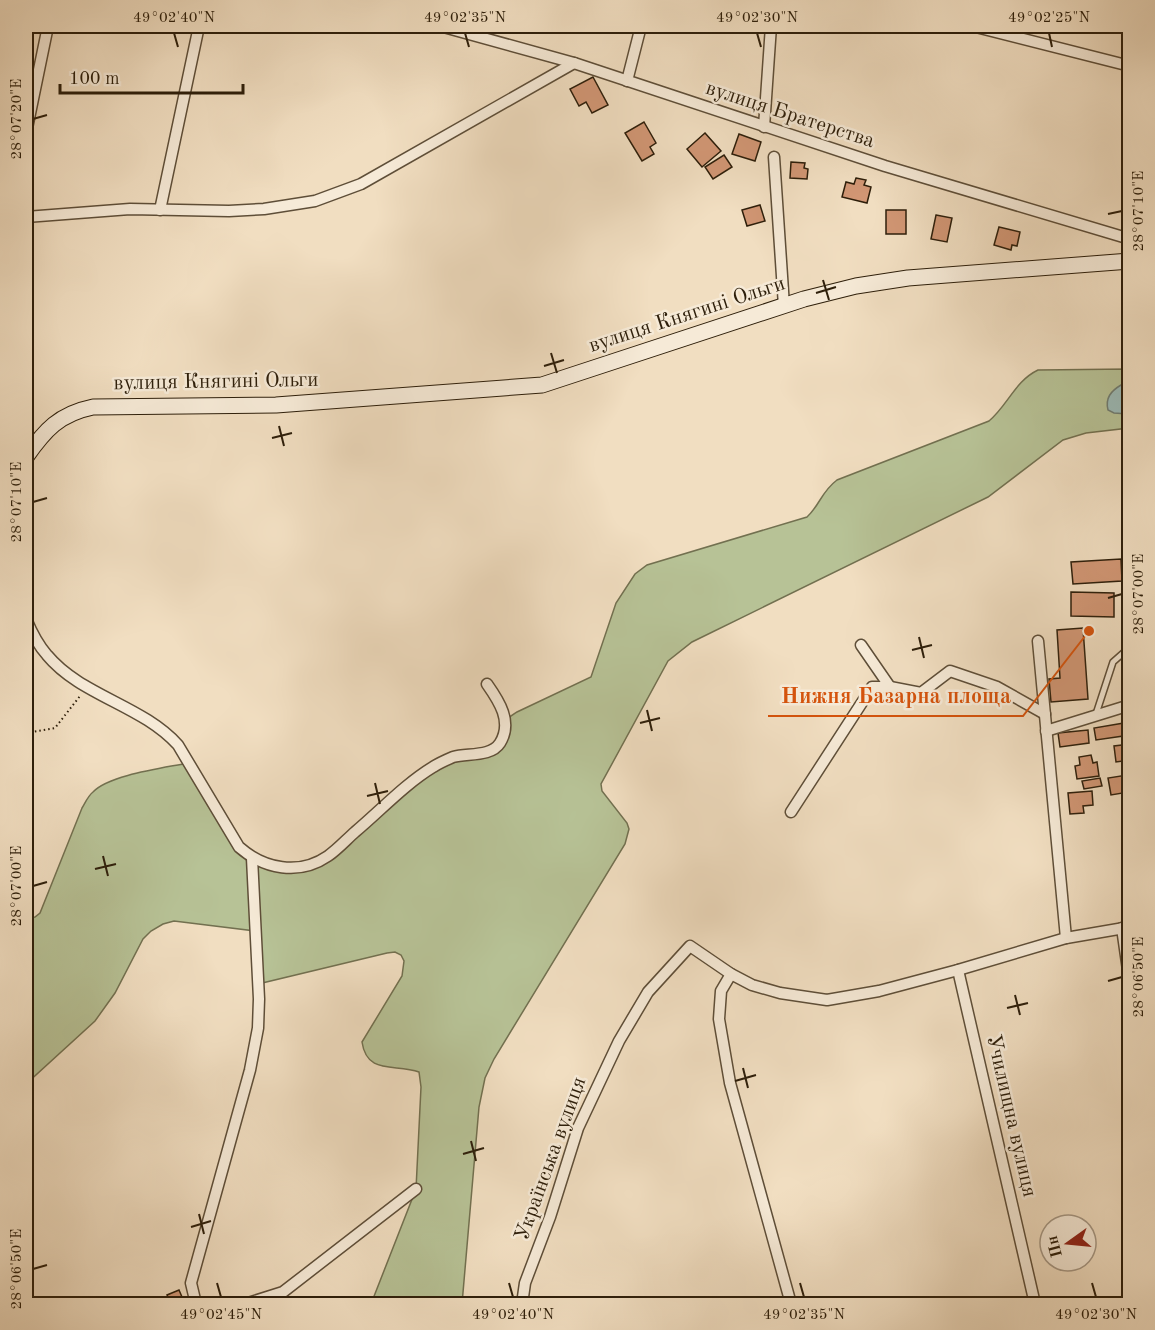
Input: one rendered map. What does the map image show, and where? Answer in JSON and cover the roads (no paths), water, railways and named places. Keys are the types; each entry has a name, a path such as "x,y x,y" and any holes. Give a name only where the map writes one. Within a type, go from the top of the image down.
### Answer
{"street":[{"path":"26,133 48,26"},
{"path":"160,210 199,26"},
{"name":"вулиця Братерства","path":"440,26 574,63 885,166 1130,239"},
{"path":"627,81 641,26"},
{"path":"764,127 771,26"},
{"path":"972,26 1130,66"},
{"path":"26,217 130,208 251,210 297,205 330,196 361,184 574,63"},
{"path":"774,157 784,306"},
{"name":"вулиця Княгині Ольги","path":"26,458 55,422 72,412 93,407 276,405 542,385 829,292 882,281 1130,261"},
{"path":"26,619 47,656 63,670 168,734 178,745 240,847 252,858 275,867 312,864 326,858 424,773 445,760 483,753 497,747 502,740 505,720 503,710 487,684"},
{"path":"1038,641 1066,938"},
{"path":"861,645 890,687"},
{"path":"791,812 872,687 890,687 921,693 950,671 997,687 1045,714"},
{"path":"1046,731 1130,705"},
{"path":"196,1305 191,1283 250,1070 258,1028 259,999 252,858"},
{"path":"792,1305 726,1062 719,1019 721,991 731,974 752,985 780,993 827,1000 879,990 958,970 1066,938 1126,927 1130,984"},
{"name":"Українська вулиця","path":"522,1305 525,1283 550,1217 578,1128 614,1052 648,992 690,946 731,974"},
{"name":"Училищна вулиця","path":"958,970 1035,1305"},
{"path":"244,1305 283,1292 416,1189"}],"lane":[{"path":"1096,714 1113,662 1130,647"}],"water":[{"path":"1121,385 1129,386 1128,414 1108,410 1107,402 1110,395"}],"place":[{"name":"Нижня Базарна площа","path":"1089,631"}]}
